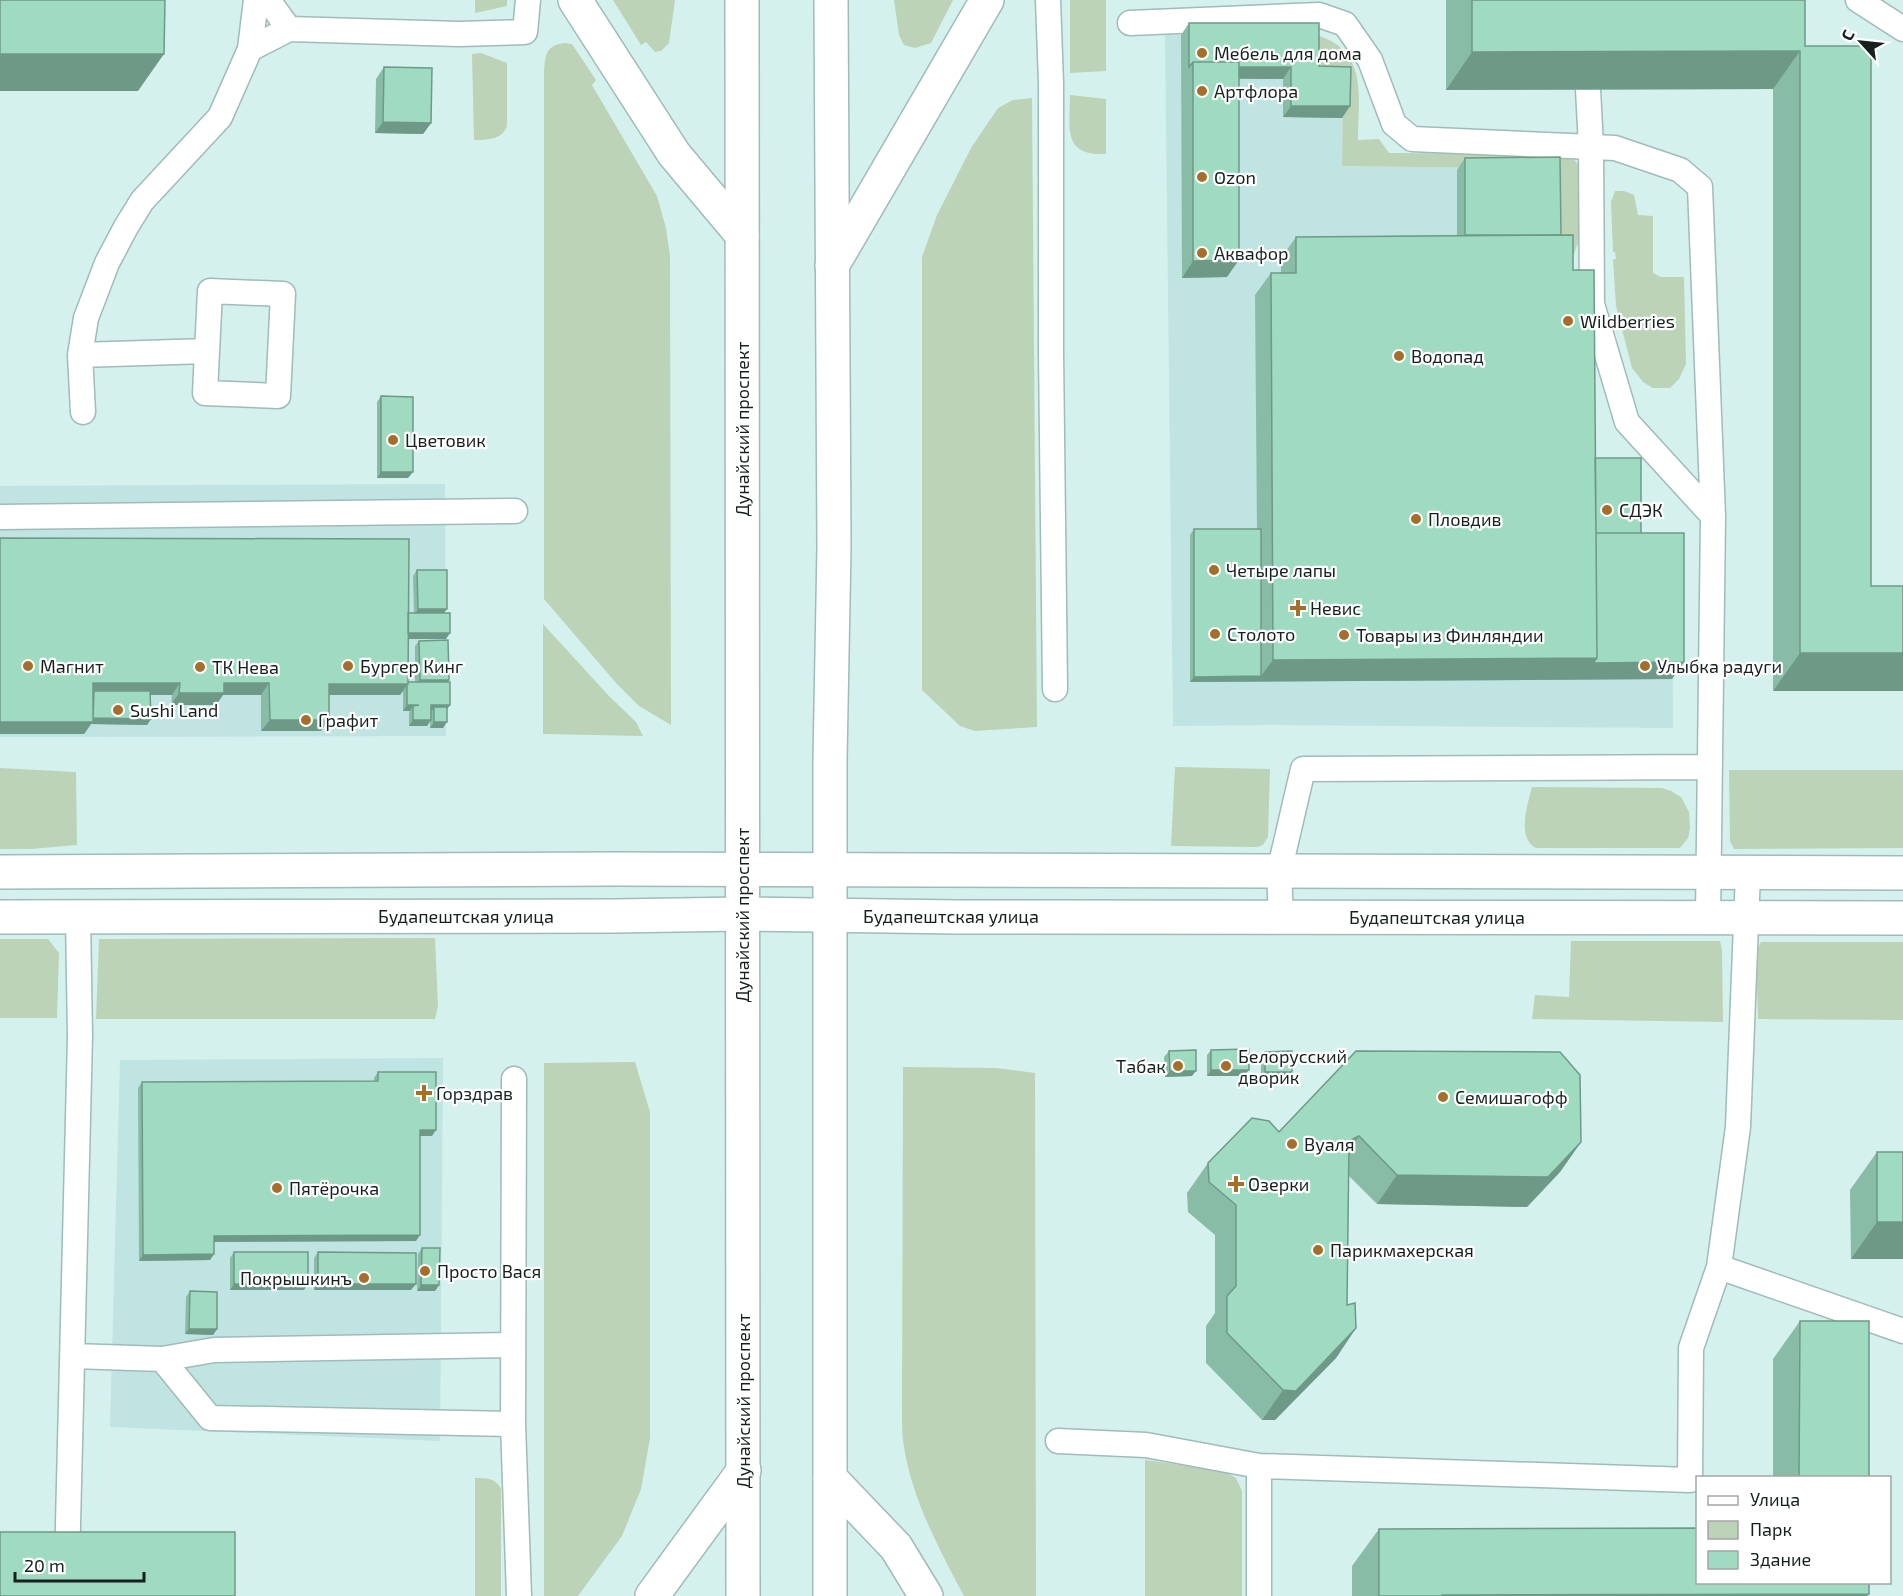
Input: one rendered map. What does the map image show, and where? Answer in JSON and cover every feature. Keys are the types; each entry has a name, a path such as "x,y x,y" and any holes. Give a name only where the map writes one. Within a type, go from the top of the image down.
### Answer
{"street":[{"path":"575,0 674,154 742,235"},
{"name":"Дунайский проспект","path":"742,0 743,1596"},
{"path":"830,1596 830,760 834,547 831,0"},
{"path":"832,266 987,0"},
{"path":"0,872 742,870 1903,873"},
{"name":"Будапештская улица","path":"0,917 742,914 1903,918"},
{"path":"652,1596 744,1470"},
{"path":"830,1478 896,1547 926,1596"}],"lane":[{"path":"83,412 80,356 86,318 107,263 142,201 220,117 250,49 255,0"},
{"path":"268,0 289,29"},
{"path":"250,49 289,29 459,34 525,32 528,0"},
{"path":"1048,0 1051,83 1051,364 1055,688"},
{"path":"1858,0 1903,29"},
{"path":"1130,23 1319,7 1345,24 1370,60 1394,124 1412,139 1615,148 1680,170 1700,187 1713,516 1708,918"},
{"path":"1588,89 1592,147 1592,304 1627,422 1713,516"},
{"path":"210,291 283,294 278,396 205,393 207,351 210,291"},
{"path":"80,356 207,351"},
{"path":"0,517 514,511"},
{"path":"1281,917 1279,872 1303,769 1710,767"},
{"path":"1058,1441 1146,1445 1260,1466 1690,1480 1691,1348 1719,1267 1738,1127 1748,873"},
{"path":"67,1569 80,1036 78,916"},
{"path":"514,1079 512,1345 519,1596"},
{"path":"1719,1267 1903,1331"},
{"path":"73,1356 162,1359 214,1350 512,1345"},
{"path":"162,1359 210,1418 513,1424"},
{"path":"1259,1596 1260,1466"}],"shaded area":[{"path":"1165,35 1311,35 1343,79 1342,166 1553,169 1580,469 1633,549 1672,550 1673,728 1173,726"},
{"path":"445,484 446,736 0,737 0,486"},
{"path":"443,1058 440,1441 110,1427 120,1060"}],"green space":[{"path":"475,0 507,0 507,6 475,13"},
{"path":"613,0 675,0 669,43 661,51 655,52 646,42 641,45"},
{"path":"894,0 953,0 931,43 915,48 904,45 899,35"},
{"path":"1070,0 1106,0 1106,71 1070,73"},
{"path":"1317,35 1334,43 1345,52 1353,64 1359,92 1358,140 1379,139 1389,153 1568,154 1572,156 1578,165 1578,243 1574,254 1554,256 1553,169 1342,166 1343,79 1311,78"},
{"path":"572,44 596,80 592,85 657,196 666,228 670,256 671,725 639,706 616,683 544,599 544,74 547,52 553,46"},
{"path":"481,53 507,63 507,126 498,137 474,140 472,54"},
{"path":"1070,95 1106,99 1106,154 1092,153 1075,145 1070,129"},
{"path":"1032,98 1037,727 975,731 960,726 922,690 922,257 937,215 971,148 998,108 1013,100"},
{"path":"1615,191 1624,191 1634,195 1638,215 1653,216 1653,273 1661,277 1684,277 1686,364 1679,379 1670,388 1653,388 1643,382 1632,368 1616,306 1613,259 1616,259 1615,252 1613,252 1611,202"},
{"path":"543,624 636,722 643,736 543,734"},
{"path":"1175,767 1270,769 1268,837 1263,845 1257,847 1171,846"},
{"path":"0,768 76,772 77,845 0,849"},
{"path":"1729,770 1903,770 1903,848 1734,849 1730,841"},
{"path":"1532,787 1662,788 1681,797 1689,812 1688,838 1680,848 1536,848 1530,843 1525,829 1526,811"},
{"path":"435,938 438,1006 435,1019 96,1019 99,939"},
{"path":"0,939 48,939 59,953 57,1018 0,1018"},
{"path":"1571,941 1720,941 1723,1022 1532,1019 1535,995 1569,997"},
{"path":"1761,942 1903,942 1903,1020 1758,1019 1756,951"},
{"path":"635,1062 650,1112 650,1438 641,1489 622,1536 578,1596 544,1596 544,1063"},
{"path":"903,1067 996,1068 1035,1073 1036,1596 964,1596 945,1560 913,1486 903,1443 902,1423"},
{"path":"1145,1460 1224,1471 1236,1478 1242,1491 1242,1596 1145,1596"},
{"path":"475,1478 494,1481 501,1489 501,1596 475,1596"}],"building":[{"path":"0,0 165,0 164,54 0,54"},
{"path":"1472,0 1805,0 1805,46 1871,46 1871,586 1903,586 1903,653 1800,653 1800,51 1472,52"},
{"path":"1189,23 1319,23 1319,66 1351,67 1350,106 1291,106 1291,67 1239,67 1239,62 1193,62 1189,67"},
{"path":"1193,62 1239,62 1239,260 1193,261"},
{"path":"384,67 432,68 431,123 383,122"},
{"path":"1560,157 1561,235 1465,235 1465,158"},
{"path":"1573,235 1573,270 1594,270 1597,658 1273,660 1271,273 1296,273 1296,237"},
{"name":"Цветовик","path":"381,396 413,397 413,472 381,472"},
{"path":"1595,458 1641,458 1641,533 1596,533"},
{"path":"1194,529 1261,529 1261,676 1194,677"},
{"path":"1596,533 1684,533 1684,662 1593,663 1597,658"},
{"name":"ТК Нева","path":"0,538 409,539 408,684 329,684 329,720 270,720 269,683 224,683 224,693 179,693 180,683 93,683 93,722 0,722"},
{"path":"417,570 447,570 447,609 418,609"},
{"path":"408,613 450,613 450,633 408,633"},
{"path":"448,640 449,680 420,680 419,641"},
{"path":"408,682 450,682 450,705 431,705 431,720 413,720 413,706 419,705 407,705"},
{"name":"Sushi Land","path":"94,691 150,691 151,719 93,718"},
{"path":"434,707 447,707 447,722 434,722"},
{"name":"Белорусский дворик","path":"1249,1049 1249,1070 1211,1070 1211,1050"},
{"path":"1196,1050 1196,1071 1170,1071 1169,1051"},
{"path":"1292,1051 1292,1072 1265,1072 1265,1052"},
{"path":"1356,1051 1560,1052 1580,1075 1581,1142 1548,1177 1397,1175 1359,1136 1349,1141 1347,1305 1355,1303 1356,1328 1296,1391 1283,1390 1227,1333 1227,1296 1236,1286 1236,1205 1209,1182 1208,1163 1252,1118 1269,1121 1279,1132"},
{"name":"Пятёрочка","path":"378,1072 436,1072 436,1130 420,1130 420,1235 214,1236 214,1254 143,1255 142,1082 378,1081"},
{"path":"1877,1152 1903,1152 1903,1222 1877,1222"},
{"path":"422,1248 440,1248 439,1285 421,1285"},
{"path":"234,1252 308,1252 308,1284 234,1284"},
{"path":"318,1252 416,1253 416,1284 318,1284"},
{"path":"190,1291 217,1292 217,1329 189,1329"},
{"path":"1800,1321 1869,1321 1869,1476 1799,1476"},
{"path":"1696,1528 1696,1584 1869,1584 1869,1594 1379,1596 1379,1529"},
{"path":"0,1532 235,1532 235,1596 0,1596"}],"place":[{"name":"Мебель для дома","path":"1202,53"},
{"name":"Артфлора","path":"1202,91"},
{"name":"Ozon","path":"1202,177"},
{"name":"Аквафор","path":"1202,253"},
{"name":"Wildberries","path":"1568,321"},
{"name":"Водопад","path":"1399,356"},
{"name":"Цветовик","path":"393,440"},
{"name":"СДЭК","path":"1607,510"},
{"name":"Пловдив","path":"1416,519"},
{"name":"Четыре лапы","path":"1214,570"},
{"name":"Невис","path":"1298,608"},
{"name":"Столото","path":"1215,634"},
{"name":"Товары из Финляндии","path":"1344,635"},
{"name":"Магнит","path":"28,666"},
{"name":"Бургер Кинг","path":"348,666"},
{"name":"Улыбка радуги","path":"1645,666"},
{"name":"ТК Нева","path":"200,667"},
{"name":"Sushi Land","path":"118,710"},
{"name":"Графит","path":"306,720"},
{"name":"Табак","path":"1178,1066"},
{"name":"Белорусский дворик","path":"1226,1066"},
{"name":"Горздрав","path":"424,1093"},
{"name":"Семишагофф","path":"1443,1097"},
{"name":"Вуаля","path":"1292,1144"},
{"name":"Озерки","path":"1236,1184"},
{"name":"Пятёрочка","path":"277,1188"},
{"name":"Парикмахерская","path":"1318,1250"},
{"name":"Просто Вася","path":"425,1271"},
{"name":"Покрышкинъ","path":"364,1278"}]}
